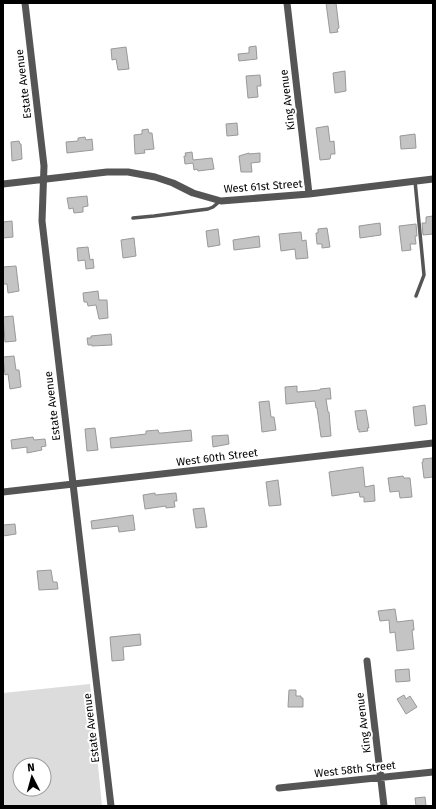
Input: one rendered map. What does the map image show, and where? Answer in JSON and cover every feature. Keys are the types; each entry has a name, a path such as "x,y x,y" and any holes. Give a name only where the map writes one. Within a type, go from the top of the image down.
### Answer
{"street":[{"name":"Estate Avenue","path":"25,3 44,162 42,221 111,806"},
{"name":"King Avenue","path":"287,3 309,194"},
{"name":"West 61st Street","path":"3,184 107,172 135,173 163,179 194,193 221,201 309,194 433,179"},
{"name":"West 60th Street","path":"3,492 433,443"},
{"name":"King Avenue","path":"367,661 384,806"},
{"name":"West 58th Street","path":"279,788 433,772"}],"lane":[{"path":"415,181 424,275 416,296"},
{"path":"133,218 208,209 221,201"}],"shaded area":[{"path":"90,684 102,806 3,806 3,693"}],"building":[{"path":"326,3 336,3 339,28 337,29 338,32 330,33"},
{"path":"256,46 257,59 239,61 238,54 249,53 249,47"},
{"path":"126,47 129,69 118,70 116,59 112,60 111,49"},
{"path":"345,71 346,91 335,93 333,73"},
{"path":"260,75 261,86 257,86 258,97 248,98 246,76"},
{"path":"237,123 238,135 227,136 226,124"},
{"path":"328,126 330,142 334,141 335,154 331,154 330,159 320,160 316,128"},
{"path":"148,129 149,133 152,133 154,149 144,150 145,153 135,154 134,135 142,134 142,130"},
{"path":"415,134 416,148 401,149 400,136"},
{"path":"85,137 86,140 92,139 93,150 67,153 66,142 78,141 78,138"},
{"path":"19,141 21,144 22,159 12,161 11,142"},
{"path":"192,152 193,160 212,158 214,169 198,171 197,169 194,170 193,163 185,164 185,153"},
{"path":"249,153 260,153 260,162 251,163 252,172 241,172 239,156"},
{"path":"87,196 88,206 83,207 83,212 74,213 73,208 69,209 67,198"},
{"path":"433,216 433,234 423,235 422,223 426,223 426,217"},
{"path":"12,221 13,237 3,238 3,222"},
{"path":"380,223 381,235 360,238 359,226"},
{"path":"416,224 416,244 410,244 411,250 402,251 399,226"},
{"path":"327,228 330,247 322,248 322,244 317,244 316,233 318,233 318,229"},
{"path":"218,229 220,245 208,247 206,231"},
{"path":"301,232 302,241 306,240 308,258 296,259 295,249 281,251 279,234"},
{"path":"259,236 260,247 234,250 233,240"},
{"path":"134,238 136,256 123,258 121,240"},
{"path":"88,247 90,260 93,259 94,268 86,269 85,260 78,261 77,248"},
{"path":"16,266 19,291 8,293 7,284 3,284 3,267"},
{"path":"98,291 99,300 107,300 108,318 99,319 96,305 88,306 87,302 84,302 83,293"},
{"path":"13,316 16,341 5,342 3,317"},
{"path":"111,334 112,345 88,345 87,338 91,338 91,336"},
{"path":"14,356 16,370 19,370 21,387 10,389 8,374 5,375 3,357"},
{"path":"297,386 297,392 330,388 331,399 326,399 329,412 331,436 321,437 315,401 286,404 285,387"},
{"path":"269,401 271,417 274,417 276,430 262,432 259,402"},
{"path":"425,405 427,424 415,426 413,407"},
{"path":"366,410 369,428 367,428 368,431 359,432 355,411"},
{"path":"95,428 98,450 87,451 85,429"},
{"path":"158,430 159,433 162,433 191,430 192,441 111,448 110,438 146,434 146,431"},
{"path":"228,435 229,444 213,447 212,436"},
{"path":"33,437 34,440 45,439 46,446 41,447 42,450 27,453 27,447 12,449 11,440"},
{"path":"432,458 433,477 424,478 423,459"},
{"path":"363,467 365,487 374,485 375,501 364,502 364,497 360,497 359,492 332,496 329,472"},
{"path":"403,476 404,478 410,478 412,497 400,498 399,491 390,492 388,478"},
{"path":"278,480 281,505 269,506 266,482"},
{"path":"155,493 155,495 176,493 177,501 174,501 175,507 166,508 166,506 145,509 143,495"},
{"path":"204,508 207,527 196,528 193,509"},
{"path":"133,515 135,530 119,532 118,526 92,529 91,521"},
{"path":"15,524 16,534 3,536 3,525"},
{"path":"51,570 53,582 57,582 58,589 39,590 37,571"},
{"path":"395,609 397,622 413,620 414,630 412,630 414,649 397,651 395,632 390,633 389,620 380,621 378,611"},
{"path":"140,634 141,645 123,647 124,660 112,661 110,637"},
{"path":"409,669 410,681 396,682 395,670"},
{"path":"289,690 296,690 296,696 301,696 301,698 303,698 303,707 288,707"},
{"path":"404,695 406,699 410,696 417,707 406,714 397,699"},
{"path":"425,797 426,806 416,806 415,798"}]}
